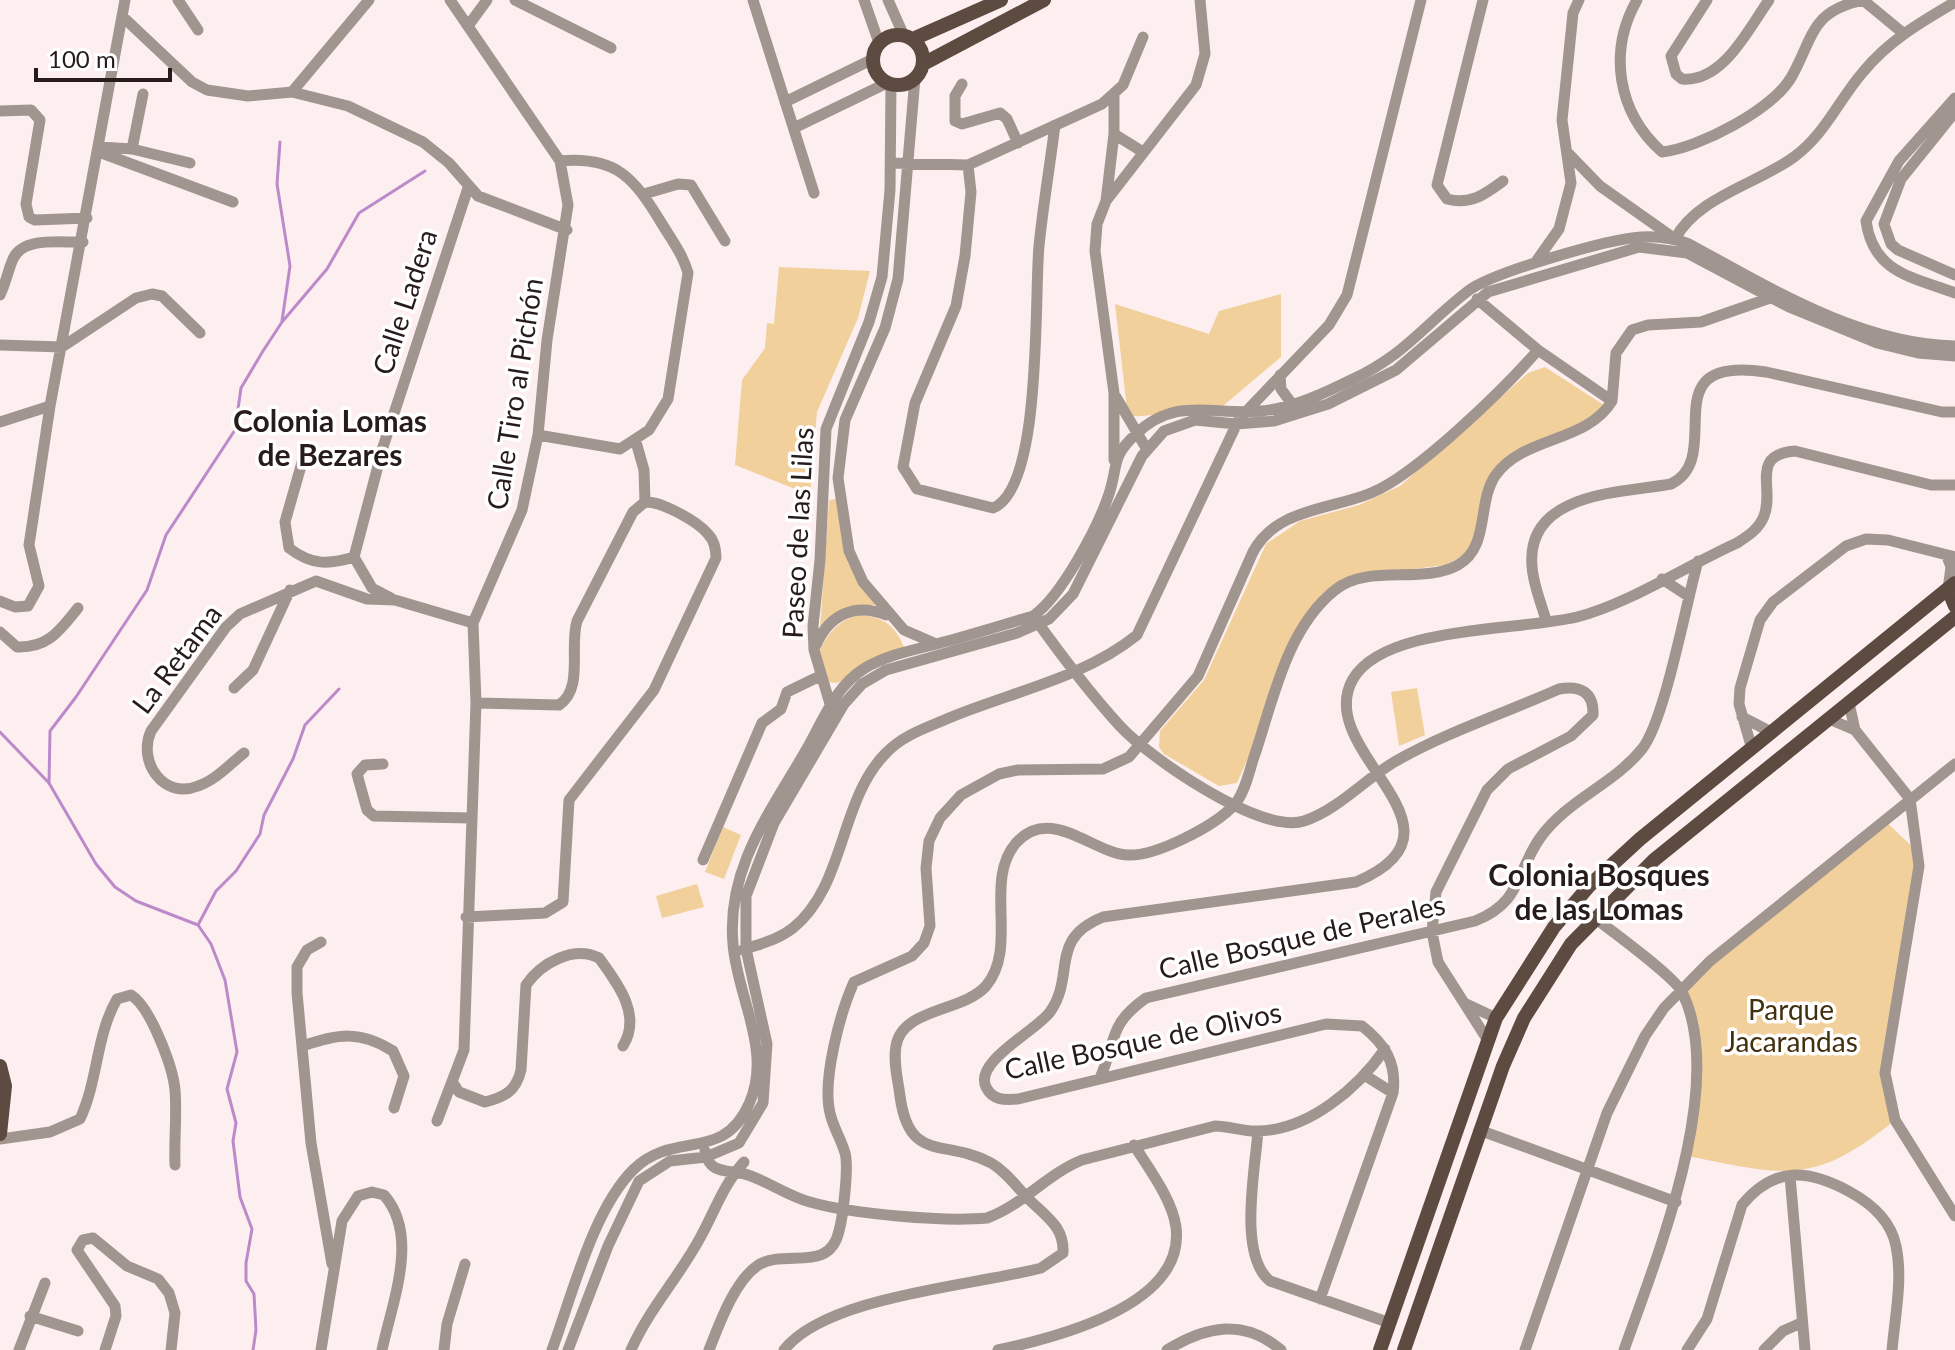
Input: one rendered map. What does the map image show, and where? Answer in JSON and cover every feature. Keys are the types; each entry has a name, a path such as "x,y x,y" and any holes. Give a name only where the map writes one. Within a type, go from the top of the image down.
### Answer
{"main road":[{"path":"923,64 921,50 908,38 895,35 879,43 873,59 876,73 889,83 915,78 923,64 1044,0"},
{"path":"908,38 995,3 1000,23"},
{"path":"1380,1350 1487,1039 1496,1018 1554,927 1590,885 1640,839 1952,586 1955,606"},
{"path":"1919,611 1937,615 1941,622 1940,630"},
{"path":"1404,1350 1479,1130 1524,1018 1548,977 1594,917 1654,860 1955,617"},
{"path":"1662,822 1666,836 1678,841"},
{"path":"1640,839 1653,846 1654,860"},
{"path":"0,1066 5,1086 0,1136"}],"street":[{"path":"0,601 15,607 28,606 39,586 29,545 50,406 83,242 125,0"},
{"path":"178,0 198,30"},
{"path":"292,92 369,0"},
{"name":"Calle Tiro al Pichón","path":"437,1121 464,1050 466,917 476,703 473,623 519,524 538,435 547,340 567,230 568,205 560,161 450,0"},
{"path":"468,26 487,0"},
{"path":"515,0 611,48"},
{"path":"753,0 785,102 796,127 814,193"},
{"path":"864,0 879,43"},
{"path":"888,0 908,38"},
{"path":"1106,201 1196,85 1203,70 1200,0"},
{"path":"734,953 777,938 803,917 824,885 872,769 903,737 1076,670 1121,647 1137,635 1236,424 1329,325 1347,295 1421,0"},
{"path":"1483,0 1437,185 1447,199 1462,203 1473,200 1503,181"},
{"path":"1533,264 1554,238 1566,211 1571,183 1562,120 1573,13 1579,0"},
{"path":"1637,0 1623,25 1621,89 1634,120 1662,152 1681,150 1703,141 1774,99 1792,76 1808,37 1827,13 1863,0 1903,33"},
{"path":"1707,0 1671,56 1676,74 1682,79 1702,76 1736,49 1769,0"},
{"path":"1114,463 1136,434 1159,418 1185,409 1245,411 1292,404 1324,393 1389,360 1469,290 1533,264 1630,243 1675,239 1694,215 1807,147 1829,124 1870,63 1903,33 1955,2"},
{"path":"122,16 192,82 207,90 248,96 292,92 348,106 423,142 449,163 478,196 567,230"},
{"path":"890,163 968,165 1114,96 1131,72 1143,37"},
{"path":"785,102 873,59"},
{"name":"Paseo de las Lilas","path":"912,656 894,621 863,582 853,561 838,468 845,420 885,328 896,288 915,78"},
{"path":"796,127 889,83"},
{"name":"Paseo de las Lilas","path":"830,704 814,650 826,429 878,293 887,234 889,83"},
{"path":"962,84 955,96 955,121 962,124 1000,113 1018,143"},
{"path":"132,149 143,94"},
{"path":"568,1350 608,1246 639,1181 670,1161 706,1157 739,1143 763,1103 768,1070 766,1032 746,949 744,903 774,823 840,710 870,678 938,644 1036,620 1063,588 1108,497 1114,463 1114,393 1095,251 1097,224 1106,201 1114,134 1114,96"},
{"path":"1955,98 1899,161 1866,221 1872,247 1885,263 1955,293"},
{"path":"0,111 31,110 40,120 26,204 29,217 35,220 87,218"},
{"path":"1955,112 1901,179 1884,224 1891,244 1898,250 1955,275"},
{"path":"968,165 971,192 967,243 956,306 915,403 903,467 917,489 993,508 1003,505 1015,482 1035,395 1039,246 1055,125"},
{"path":"1114,134 1143,152"},
{"path":"99,149 132,149 190,163"},
{"path":"99,149 233,202"},
{"path":"1568,153 1600,186 1675,239 1842,320 1906,341 1955,346"},
{"path":"538,435 620,449 636,442 655,423 668,399 688,273 685,260 644,194 626,173 584,159 560,161"},
{"path":"644,194 678,184 691,185 725,241"},
{"name":"Calle Ladera","path":"354,557 383,447 468,188"},
{"path":"0,295 14,256 21,249 29,244 83,242"},
{"path":"552,1350 592,1242 610,1202 631,1173 666,1149 706,1144 729,1134 739,1124 751,1100 756,1070 754,1034 734,953 733,901 747,856 764,818 830,704 847,681 863,669 1036,620 1073,594 1144,452 1164,431 1180,423 1203,420 1236,424 1284,419 1361,389 1418,354 1477,299 1521,280 1630,243 1687,253 1770,298 1877,343 1918,353 1955,356"},
{"path":"0,345 62,347 136,298 152,294 162,296 200,333"},
{"path":"784,1350 797,1334 836,1314 1019,1274 1055,1262 1063,1253 1064,1239 1056,1225 994,1164 931,1147 909,1131 903,1118 895,1063 899,1035 909,1025 974,996 987,985 996,968 1000,948 1004,869 1018,840 1035,831 1054,828 1070,832 1107,850 1135,855 1175,842 1236,804 1295,641 1321,603 1350,581 1445,569 1464,561 1476,546 1489,490 1499,471 1518,457 1595,421 1612,401 1616,353 1632,330 1648,325 1701,322 1770,298"},
{"path":"1477,299 1538,350 1612,401"},
{"path":"709,1350 747,1276 769,1261 823,1255 834,1244 840,1230 840,1210 848,1173 846,1155 830,1113 829,1095 831,1067 847,998 854,982 912,956 924,943 930,926 926,868 929,841 940,818 961,795 999,774 1018,770 1103,769 1117,765 1140,745 1198,676 1253,552 1266,534 1297,514 1357,498 1396,480 1523,368 1538,350"},
{"path":"1546,620 1532,567 1532,550 1543,525 1570,503 1671,484 1683,477 1693,459 1697,395 1704,384 1720,372 1734,369 1757,371 1927,409 1955,412"},
{"path":"1280,375 1281,389 1292,404"},
{"path":"1114,393 1144,452"},
{"path":"0,422 50,406"},
{"path":"1114,423 1125,446 1144,452"},
{"path":"636,442 644,470 645,502"},
{"name":"Calle Bosque de Olivos","path":"1385,1049 1362,1026 1326,1024 1002,1100 991,1095 984,1084 984,1073 993,1061 1050,1012 1058,997 1067,946 1086,924 1103,917 1356,882 1376,873 1391,861 1401,842 1403,820 1396,798 1346,722 1346,698 1353,678 1368,662 1390,649 1418,641 1592,612 1698,561 1753,532 1763,518 1767,502 1766,470 1772,458 1781,452 1795,451 1931,485 1955,485"},
{"path":"303,459 285,522 289,548 314,563 332,563 354,557 372,588 395,600"},
{"path":"466,917 545,913 563,902 569,800 654,690 716,558 713,541 707,531 656,502 645,502 633,512 577,621 573,633 573,690 567,700 559,705 476,703"},
{"path":"1752,749 1742,717 1740,688 1760,620 1773,602 1846,546 1866,539 1888,540 1951,556 1952,586"},
{"name":"Calle Bosque de Perales","path":"1100,1078 1112,1051 1116,1026 1129,1011 1159,993 1432,932 1492,914 1507,902 1539,839 1552,823 1628,764 1644,747 1656,721 1698,561"},
{"path":"1662,579 1688,596"},
{"name":"La Retama","path":"244,753 210,781 183,789 170,787 157,778 149,765 147,739 226,627 240,614 316,581 367,599 395,600 473,623"},
{"path":"234,688 253,670 291,590"},
{"path":"0,632 17,647 32,647 59,633 78,608"},
{"path":"814,650 827,626 844,613 867,609 894,621"},
{"path":"1036,620 1119,725 1140,745 1157,759 1236,804 1273,820 1305,821 1410,754 1559,689 1572,686 1586,691 1594,702 1593,715 1585,726 1525,757 1487,790 1436,892 1432,932 1438,962 1487,1039"},
{"name":"Paseo de las Lilas","path":"894,621 915,638 938,644"},
{"path":"703,860 762,723 781,709 787,692 820,676"},
{"path":"1849,703 1855,730 1910,799 1919,866 1885,1073 1895,1120 1955,1216"},
{"path":"1742,717 1771,732"},
{"path":"1829,719 1855,730"},
{"path":"383,764 365,765 359,768 357,774 367,810 374,816 471,818"},
{"path":"1525,1350 1607,1113 1645,1036 1680,989 1710,961 1955,764"},
{"path":"1594,917 1680,989 1693,1027 1695,1055 1687,1156 1676,1202 1624,1350"},
{"path":"321,942 307,950 297,967 311,1143 333,1268"},
{"path":"453,1083 470,1098 485,1102 509,1093 517,1083 521,1070 526,985 543,966 577,953 599,958 625,1000 632,1024 623,1046"},
{"path":"0,1136 50,1132 80,1119 98,1067 109,1012 117,999 131,995 142,1001 169,1066 175,1091 175,1165"},
{"path":"1464,1003 1496,1018"},
{"path":"303,1046 333,1036 359,1034 393,1051 404,1076 394,1108"},
{"path":"706,1144 706,1157 719,1171 762,1182 809,1202 840,1210 974,1220 1004,1212 1063,1168 1134,1145 1215,1126 1236,1126 1258,1131 1320,1111 1366,1076 1385,1049"},
{"path":"1320,1299 1393,1093 1395,1075 1385,1049"},
{"path":"1112,1051 1127,1072"},
{"path":"1366,1076 1393,1093"},
{"path":"1479,1130 1676,1202"},
{"path":"1258,1131 1253,1259 1259,1272 1270,1281 1390,1323"},
{"path":"729,1134 739,1143 744,1162 762,1182"},
{"path":"998,1350 1082,1329 1154,1284 1168,1266 1175,1247 1176,1227 1160,1188 1134,1145"},
{"path":"631,1350 649,1314 701,1237 732,1172 744,1162"},
{"path":"719,1171 719,1195"},
{"path":"1790,1176 1805,1350"},
{"path":"1687,1350 1707,1319 1742,1205 1754,1190 1770,1181 1790,1176 1825,1178 1860,1197 1890,1228 1899,1272 1892,1350"},
{"path":"309,1350 322,1345 342,1221 358,1196 372,1192 384,1195 402,1222 403,1243 382,1350"},
{"path":"105,1350 116,1316 115,1306 77,1250 83,1240 93,1238 127,1266 158,1279 169,1293 175,1313 171,1350"},
{"path":"444,1350 447,1324 465,1264"},
{"path":"19,1350 45,1283"},
{"path":"30,1316 78,1331"},
{"path":"1764,1350 1783,1331 1801,1323"},
{"path":"1167,1350 1212,1328 1233,1327 1260,1335 1281,1350"}],"green space":[{"path":"779,267 870,271 858,318 817,412 810,495 735,465 742,380 765,348 767,323 774,324"},
{"path":"1281,294 1281,357 1223,406 1200,406 1144,416 1133,416 1127,409 1115,304 1209,334 1219,311"},
{"path":"1545,367 1604,405 1592,417 1508,457 1472,544 1461,557 1445,565 1349,577 1318,600 1237,783 1219,786 1164,754 1159,747 1160,731 1204,680 1266,544 1300,521 1359,505 1400,486 1528,373"},
{"path":"836,499 848,563 875,605 848,607 820,628 829,500"},
{"path":"859,614 888,624 905,649 837,683 829,682 819,652 835,628"},
{"path":"1417,688 1425,735 1399,746 1391,692"},
{"name":"Parque Jacarandas","path":"1884,820 1918,852 1885,1072 1895,1120 1842,1157 1797,1170 1749,1168 1687,1156 1695,1051 1680,989"},
{"path":"723,827 741,835 724,879 705,872"},
{"path":"697,884 704,907 662,918 656,896"}],"waterway":[{"path":"280,142 277,184 290,266 282,321"},
{"path":"49,783 50,731 147,590 166,535 235,430 241,388 263,351 282,322 327,269 359,213 425,171"},
{"path":"198,925 216,891 236,871 260,834 264,815 293,759 305,725 339,689"},
{"path":"0,732 49,783 96,864 115,887 136,901 198,925 211,944 225,980 237,1052 227,1089 236,1123 233,1141 240,1197 252,1229 246,1281 254,1294 256,1330 253,1350"}],"district":[{"name":"Colonia Lomas de Bezares","path":"330,439"},
{"name":"Colonia Bosques de las Lomas","path":"1599,893"}]}
